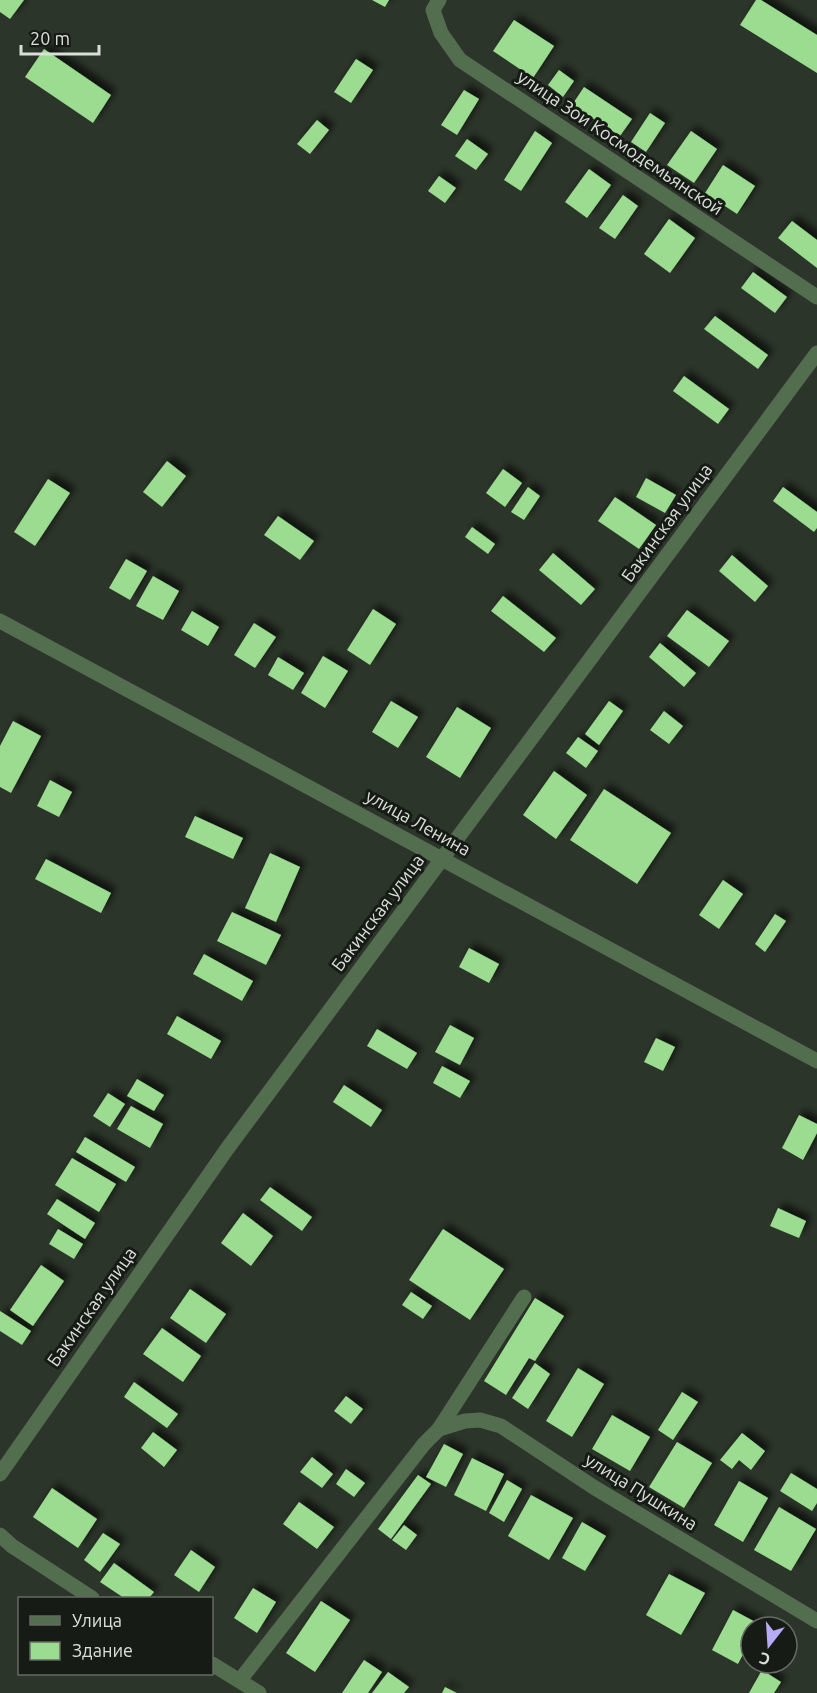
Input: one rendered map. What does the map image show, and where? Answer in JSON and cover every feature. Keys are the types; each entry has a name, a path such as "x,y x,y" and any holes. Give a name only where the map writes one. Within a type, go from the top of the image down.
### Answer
{"street":[{"name":"улица Зои Космодемьянской","path":"439,0 433,10 438,26 460,60 817,297"},
{"name":"Бакинская улица","path":"0,1474 227,1149 817,353"},
{"name":"улица Ленина","path":"0,621 444,858 486,884 817,1061"},
{"path":"240,1680 424,1444 439,1429 524,1297"},
{"name":"улица Пушкина","path":"439,1429 465,1421 480,1420 501,1426 595,1488 817,1621"},
{"path":"0,1535 12,1546 89,1597"},
{"path":"213,1666 259,1693"}],"building":[{"path":"0,0 24,0 10,19 0,12"},
{"path":"372,0 389,0 385,7"},
{"path":"756,0 761,0 817,35 817,73 740,25"},
{"path":"514,20 554,46 533,78 493,51"},
{"path":"44,49 111,95 93,123 25,77"},
{"path":"356,59 373,70 351,103 334,92"},
{"path":"559,70 574,81 563,97 548,85"},
{"path":"584,87 632,119 620,136 572,105"},
{"path":"464,90 479,99 457,135 441,125"},
{"path":"650,113 665,123 646,152 631,142"},
{"path":"317,120 329,130 310,154 297,144"},
{"path":"535,131 552,143 521,191 504,180"},
{"path":"691,131 717,149 694,183 667,165"},
{"path":"467,139 488,154 476,170 455,156"},
{"path":"723,165 755,186 737,214 705,193"},
{"path":"589,169 611,185 587,218 565,202"},
{"path":"439,176 456,188 445,203 428,191"},
{"path":"623,195 638,206 615,239 599,228"},
{"path":"669,219 695,238 670,273 644,254"},
{"path":"792,221 817,240 817,268 778,238"},
{"path":"753,272 787,297 775,313 741,288"},
{"path":"715,316 768,355 758,369 704,329"},
{"path":"684,376 729,409 718,424 673,391"},
{"path":"167,461 186,476 162,507 143,492"},
{"path":"503,469 522,483 505,507 486,493"},
{"path":"646,478 676,495 665,513 636,497"},
{"path":"48,479 70,493 35,546 14,532"},
{"path":"528,487 540,496 524,520 511,512"},
{"path":"783,487 817,512 817,528 814,532 773,501"},
{"path":"615,497 656,525 639,549 598,521"},
{"path":"278,516 314,541 300,560 264,535"},
{"path":"472,527 495,544 488,554 465,537"},
{"path":"553,553 595,589 581,605 539,570"},
{"path":"732,555 768,586 755,602 719,571"},
{"path":"126,559 147,571 130,600 109,588"},
{"path":"153,576 179,591 163,620 136,606"},
{"path":"503,596 556,638 544,652 491,611"},
{"path":"373,609 396,624 370,665 347,650"},
{"path":"687,610 729,641 709,667 667,636"},
{"path":"192,611 219,627 208,646 181,630"},
{"path":"254,623 276,637 255,668 234,655"},
{"path":"660,643 696,673 684,687 649,657"},
{"path":"323,656 348,671 325,708 301,693"},
{"path":"278,657 304,673 293,690 268,675"},
{"path":"391,701 418,717 398,748 372,732"},
{"path":"609,701 623,711 599,745 585,734"},
{"path":"457,707 491,728 460,778 426,757"},
{"path":"664,711 683,726 669,744 650,730"},
{"path":"13,721 41,736 11,793 0,787 0,746"},
{"path":"578,737 598,751 586,768 566,753"},
{"path":"554,771 587,795 556,839 523,815"},
{"path":"50,780 72,792 59,817 37,806"},
{"path":"604,789 671,833 637,884 570,840"},
{"path":"195,816 243,838 233,859 185,837"},
{"path":"270,853 300,867 276,922 245,908"},
{"path":"46,859 111,893 101,913 35,879"},
{"path":"723,880 743,894 719,929 699,915"},
{"path":"232,912 281,935 266,965 217,941"},
{"path":"775,914 786,921 765,952 755,944"},
{"path":"469,948 499,964 489,983 459,967"},
{"path":"204,954 253,981 242,1001 193,974"},
{"path":"177,1016 221,1041 211,1059 167,1034"},
{"path":"450,1025 474,1038 460,1065 435,1052"},
{"path":"377,1029 417,1053 407,1069 367,1046"},
{"path":"656,1038 675,1047 663,1071 644,1062"},
{"path":"442,1066 470,1081 460,1098 433,1083"},
{"path":"137,1079 164,1095 154,1111 127,1096"},
{"path":"344,1085 382,1110 371,1127 333,1102"},
{"path":"108,1093 125,1104 110,1127 93,1116"},
{"path":"131,1106 163,1124 150,1148 117,1129"},
{"path":"799,1115 817,1124 817,1133 803,1160 782,1148"},
{"path":"85,1137 135,1167 126,1182 76,1152"},
{"path":"72,1158 116,1184 99,1212 55,1185"},
{"path":"270,1187 312,1217 302,1231 260,1200"},
{"path":"57,1199 95,1223 85,1239 47,1214"},
{"path":"778,1208 806,1221 799,1238 770,1226"},
{"path":"243,1213 273,1236 251,1266 221,1243"},
{"path":"58,1229 83,1244 74,1259 49,1244"},
{"path":"443,1229 504,1269 470,1320 409,1280"},
{"path":"41,1265 64,1281 33,1326 10,1310"},
{"path":"190,1289 226,1314 206,1343 170,1318"},
{"path":"411,1292 432,1306 423,1319 402,1305"},
{"path":"535,1298 564,1316 535,1361 529,1358 506,1395 484,1381"},
{"path":"0,1311 31,1331 22,1345 0,1331"},
{"path":"162,1328 201,1356 183,1382 143,1354"},
{"path":"535,1363 550,1374 528,1409 512,1398"},
{"path":"578,1368 604,1384 572,1437 546,1421"},
{"path":"134,1382 178,1414 167,1428 124,1397"},
{"path":"682,1392 698,1402 673,1440 658,1430"},
{"path":"346,1396 363,1409 351,1424 334,1411"},
{"path":"612,1415 650,1437 630,1471 592,1449"},
{"path":"153,1432 177,1450 164,1467 141,1448"},
{"path":"742,1433 765,1451 751,1470 739,1460 732,1469 720,1460"},
{"path":"677,1442 712,1463 684,1508 649,1487"},
{"path":"444,1444 463,1454 446,1487 426,1477"},
{"path":"312,1457 333,1474 322,1488 300,1472"},
{"path":"472,1458 504,1474 486,1511 454,1495"},
{"path":"346,1469 365,1483 354,1497 336,1484"},
{"path":"791,1473 817,1489 817,1503 812,1511 780,1491"},
{"path":"418,1475 431,1484 391,1539 378,1529"},
{"path":"507,1480 522,1489 504,1522 489,1513"},
{"path":"739,1481 768,1498 743,1542 714,1525"},
{"path":"52,1488 97,1519 78,1548 33,1517"},
{"path":"531,1495 573,1518 549,1560 508,1536"},
{"path":"299,1502 334,1527 317,1549 283,1524"},
{"path":"779,1507 816,1529 791,1571 754,1550"},
{"path":"582,1522 606,1536 585,1571 562,1558"},
{"path":"404,1525 417,1535 406,1550 392,1540"},
{"path":"103,1533 120,1544 100,1572 84,1560"},
{"path":"191,1550 215,1567 199,1592 174,1575"},
{"path":"114,1563 154,1592 150,1597 122,1597 100,1582"},
{"path":"669,1574 705,1593 681,1635 646,1615"},
{"path":"253,1588 276,1602 257,1633 234,1618"},
{"path":"321,1601 350,1620 315,1672 286,1653"},
{"path":"733,1610 742,1615 739,1615 738,1664 712,1650"},
{"path":"364,1660 382,1672 368,1693 342,1693"},
{"path":"388,1672 409,1687 404,1693 372,1693"},
{"path":"759,1675 770,1675 781,1682 774,1693 749,1693"},
{"path":"445,1687 457,1693 442,1693"}]}
